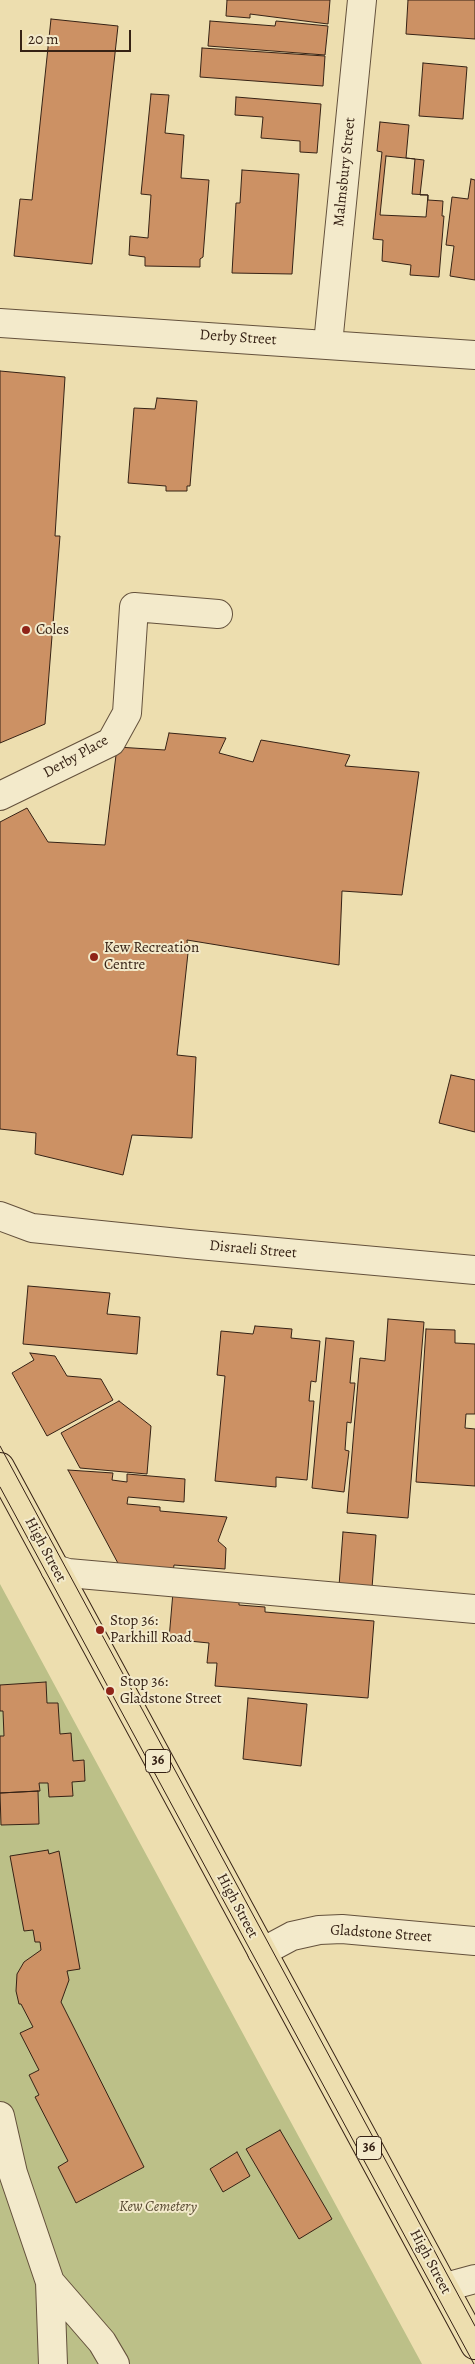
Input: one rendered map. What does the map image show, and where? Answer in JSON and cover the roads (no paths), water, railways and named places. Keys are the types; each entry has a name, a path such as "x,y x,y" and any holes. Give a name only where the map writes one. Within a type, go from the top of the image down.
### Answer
{"main road":[{"name":"High Street","path":"0,1467 475,2345"}],"street":[{"name":"Malmsbury Street","path":"328,344 362,0"},
{"name":"Derby Street","path":"0,323 475,355"},
{"name":"Derby Place","path":"0,796 111,742 128,713 134,607 218,614"},
{"name":"Disraeli Street","path":"0,1216 32,1228 475,1270"},
{"name":"Disraeli Street","path":"0,1234 32,1228"},
{"path":"55,1569 68,1573 475,1609"},
{"name":"Gladstone Street","path":"262,1952 292,1936 318,1930 342,1929 475,1941"},
{"path":"0,2116 13,2173 50,2282 53,2364"},
{"path":"446,2291 453,2286 475,2279"},
{"path":"50,2282 102,2342 115,2364"}],"tram line":[{"path":"0,1446 475,2326"},
{"path":"0,1487 474,2364"}],"place":[{"name":"Coles","path":"26,630"},
{"name":"Kew Recreation Centre","path":"94,957"},
{"name":"Stop 36: Parkhill Road","path":"100,1630"},
{"name":"Stop 36: Gladstone Street","path":"110,1691"}],"park label":[{"name":"Kew Cemetery","path":"158,2207"}]}
